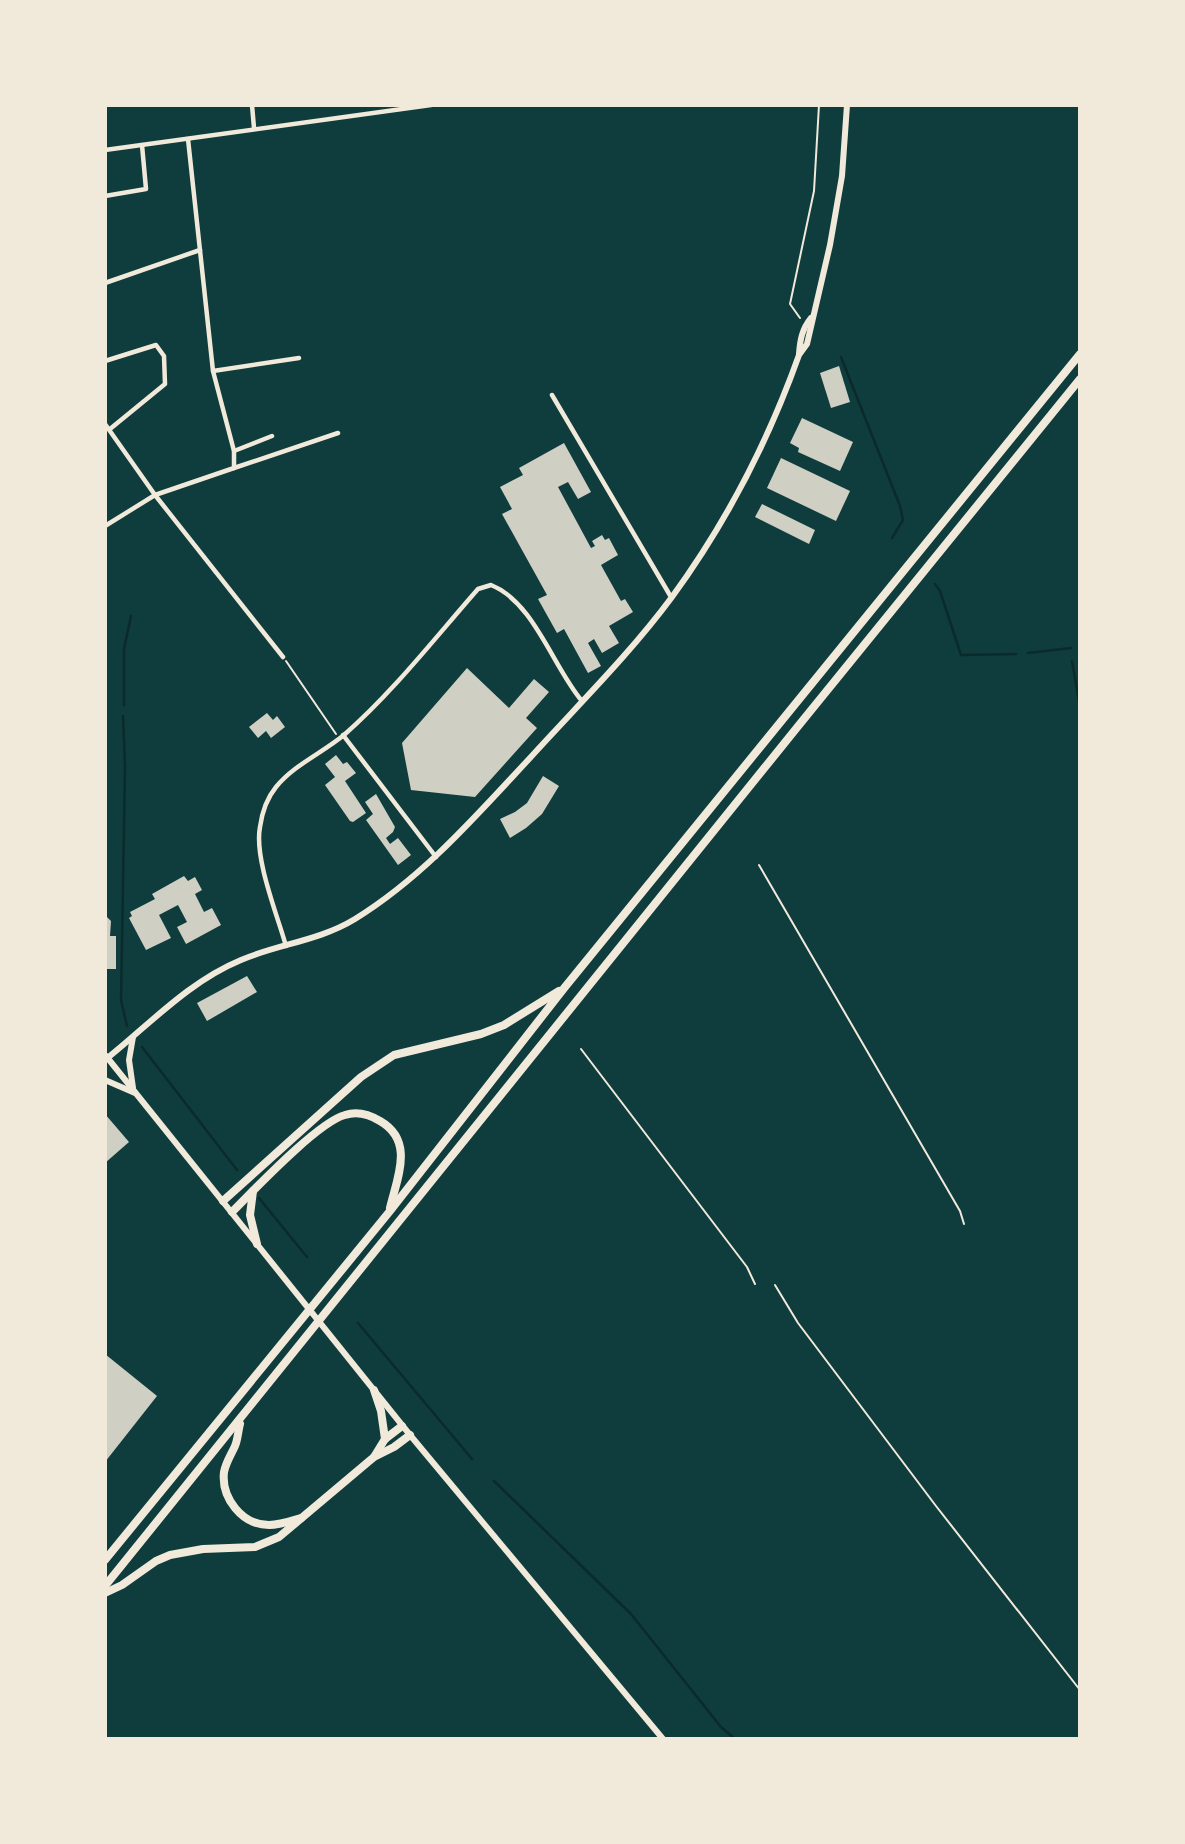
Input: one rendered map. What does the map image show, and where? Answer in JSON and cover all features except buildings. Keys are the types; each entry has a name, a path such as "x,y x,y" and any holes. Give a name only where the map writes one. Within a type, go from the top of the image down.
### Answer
{"highway":[{"path":"105,1560 390,1211 565,987 1080,354"},
{"path":"105,1586 1080,379"},
{"path":"223,1201 361,1077 383,1061 408,1050 493,1030 522,1016 565,987"},
{"path":"232,1212 331,1121 352,1113 362,1114 388,1126 400,1147 401,1170 390,1211"},
{"path":"253,1191 250,1215 257,1244"},
{"path":"374,1390 381,1411 385,1439"},
{"path":"240,1421 236,1443 224,1471 226,1491 231,1502 248,1519 263,1524 283,1524 302,1517"},
{"path":"374,1457 385,1439 402,1426"},
{"path":"105,1593 156,1560 170,1555 204,1549 255,1547 279,1537 374,1457 410,1435"}],"main road":[{"path":"663,1739 402,1426 106,1057 209,976 241,960 328,933 357,918 436,857 582,701 671,597 732,504 766,438 799,355 802,334 811,317 830,245 842,176 847,105"},
{"path":"133,1037 129,1060 135,1092"},
{"path":"105,1080 135,1092"}],"street":[{"path":"252,105 254,128"},
{"path":"105,150 385,108 431,105"},
{"path":"188,139 213,371 234,451 234,468"},
{"path":"105,196 146,189 142,145"},
{"path":"105,283 201,250"},
{"path":"105,361 156,345 164,356 165,384 110,429"},
{"path":"213,371 299,358"},
{"path":"552,395 671,597"},
{"path":"105,424 155,495 283,657"},
{"path":"105,526 155,495 338,433"},
{"path":"234,451 272,436"},
{"path":"286,946 260,853 259,830 264,810 276,787 343,735 384,695 478,589 491,585 509,596 535,625 564,676 582,701"},
{"path":"343,735 436,857"}],"path":[{"path":"801,319 790,304 814,191 820,125 819,105"},
{"path":"283,657 336,735 343,735"},
{"path":"759,865 960,1211 964,1224"},
{"path":"581,1049 739,1256 755,1283"},
{"path":"775,1285 787,1308 822,1356 1080,1690"}],"waterway":[{"path":"841,357 900,506 903,520 892,538"},
{"path":"935,584 940,591 961,655 1016,654"},
{"path":"124,705 124,649 131,616"},
{"path":"1028,653 1071,648"},
{"path":"1072,661 1080,707"},
{"path":"123,716 125,767 121,1000 127,1026"},
{"path":"142,1047 237,1170"},
{"path":"259,1198 307,1257"},
{"path":"358,1323 472,1459"},
{"path":"494,1481 631,1614 721,1727 735,1739"}]}
